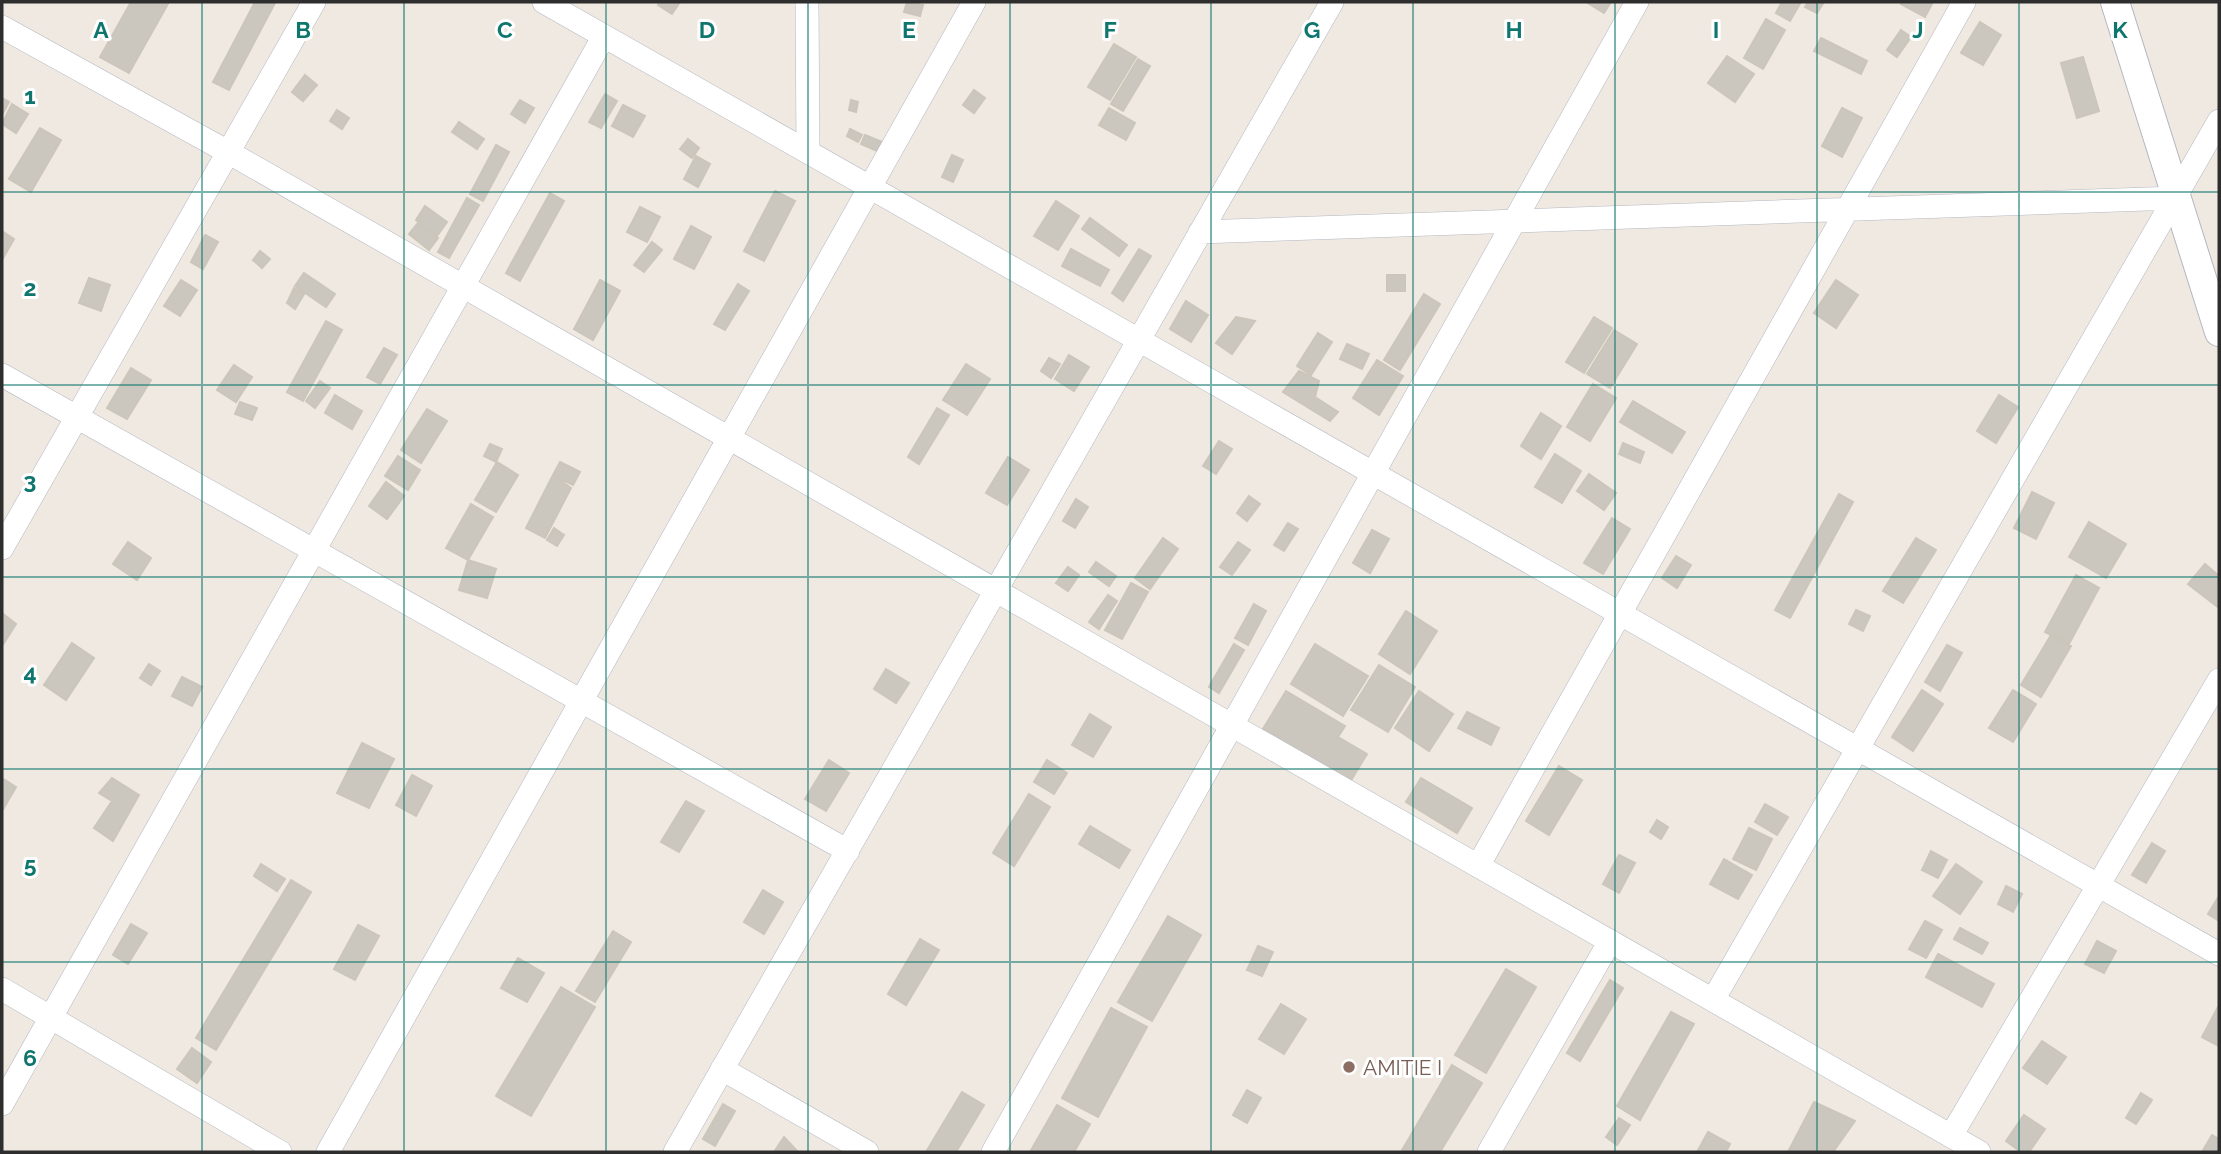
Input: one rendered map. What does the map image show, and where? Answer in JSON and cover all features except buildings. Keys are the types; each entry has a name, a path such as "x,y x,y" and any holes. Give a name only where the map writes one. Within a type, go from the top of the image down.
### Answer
{"street":[{"path":"2,548 314,2"},
{"path":"544,2 2219,954"},
{"path":"807,2 808,152"},
{"path":"328,1152 974,2"},
{"path":"675,1152 1332,2"},
{"path":"993,1152 1637,2"},
{"path":"1478,866 1964,2"},
{"path":"2115,2 2219,332"},
{"path":"2,27 228,152 1979,1152"},
{"path":"2,1104 604,36"},
{"path":"1713,1000 2219,121"},
{"path":"1200,232 2176,198"},
{"path":"2,375 848,851"},
{"path":"1951,1136 2219,680"},
{"path":"1489,1152 1610,941"},
{"path":"2,989 280,1152"},
{"path":"723,1069 867,1152"}],"place":[{"name":"AMITIE I","path":"1349,1067"}]}
